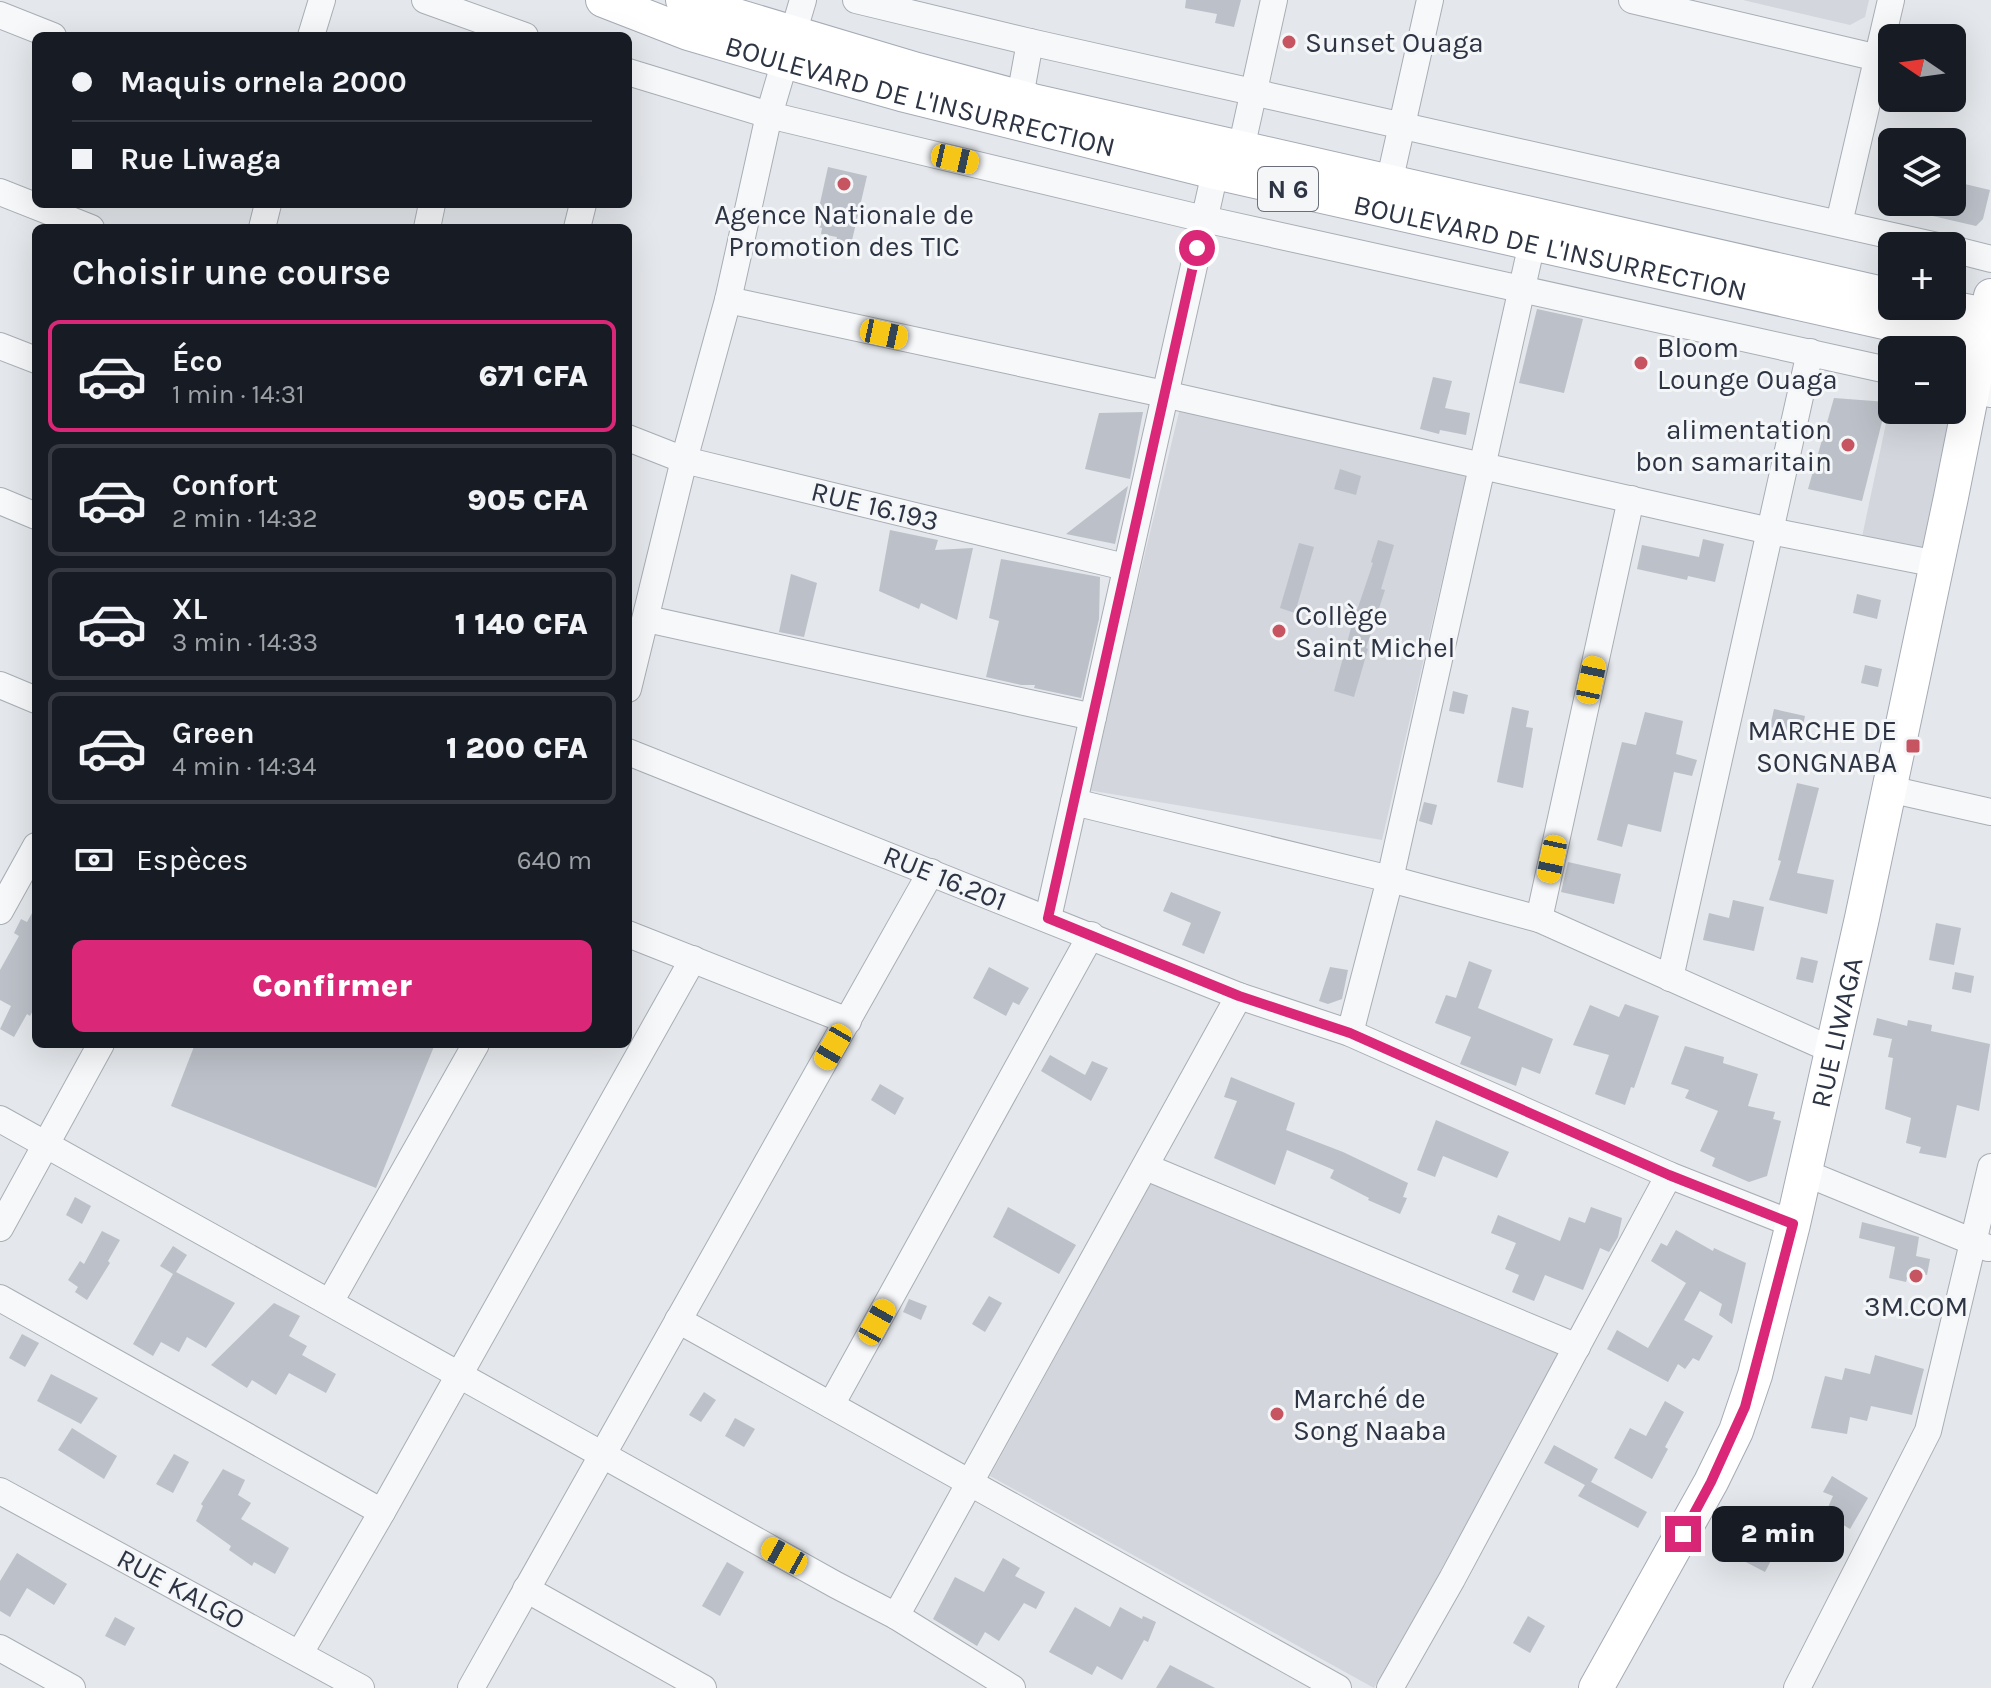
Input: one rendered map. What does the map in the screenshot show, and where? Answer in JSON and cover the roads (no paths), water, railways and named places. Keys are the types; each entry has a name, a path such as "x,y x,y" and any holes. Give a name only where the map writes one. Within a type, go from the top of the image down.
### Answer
{"main road":[{"name":"BOULEVARD DE L'INSURRECTION","path":"603,0 688,33 788,47 1020,97 1878,293"},
{"name":"BOULEVARD DE L'INSURRECTION","path":"683,0 901,94 1215,172 1532,243 1989,324"},
{"path":"1966,316 1989,324"},
{"name":"RUE LIWAGA","path":"1596,1688 1711,1482 1736,1431 1755,1375 1832,1050 1972,390 1989,324"}],"street":[{"path":"312,32 322,0"},
{"path":"425,0 470,26 503,32"},
{"path":"632,674 684,460 728,300 769,115 803,0"},
{"path":"856,0 1030,42 1878,232"},
{"path":"1241,149 1274,0"},
{"path":"1389,183 1430,0"},
{"path":"1632,0 1878,58 1839,223"},
{"path":"1886,24 1891,0"},
{"path":"0,15 43,32"},
{"path":"1020,97 1030,42"},
{"path":"632,73 769,115 1204,219 1878,368"},
{"path":"1048,918 1215,172"},
{"path":"0,192 32,205"},
{"path":"40,208 81,224"},
{"path":"1350,1033 1390,879 1532,243"},
{"path":"1966,253 1991,259"},
{"path":"728,300 1164,394 1770,531 1937,564"},
{"path":"0,346 32,358"},
{"path":"1670,978 1810,352"},
{"name":"RUE 16.193","path":"632,440 684,460 1125,567"},
{"path":"1539,919 1631,499"},
{"path":"0,501 32,514"},
{"path":"647,619 1093,717"},
{"path":"0,685 32,698"},
{"name":"RUE 16.201","path":"632,754 1239,996 1350,1033 1669,1175 1793,1224"},
{"path":"1889,789 1991,812"},
{"path":"1074,802 1390,879 1539,919 1832,1050"},
{"path":"0,911 32,853"},
{"path":"471,1688 931,872"},
{"path":"831,1405 1091,935"},
{"path":"632,936 848,1021"},
{"path":"300,1653 693,959"},
{"path":"896,1616 1239,996"},
{"path":"0,1228 99,1048"},
{"path":"330,1302 474,1048"},
{"path":"0,1119 896,1616 1012,1688"},
{"path":"1146,1167 1577,1347"},
{"path":"1797,1688 1928,1431 1983,1246 1991,1167"},
{"path":"1803,1172 1983,1246"},
{"path":"1390,1688 1669,1175"},
{"path":"0,1298 382,1512"},
{"path":"678,1320 1338,1688"},
{"name":"RUE KALGO","path":"0,1491 361,1688"},
{"path":"526,1589 703,1688"},
{"path":"0,1648 72,1688"}],"place":[{"name":"Sunset Ouaga","path":"1289,42"},
{"name":"Agence Nationale de Promotion des TIC","path":"844,184"},
{"name":"Bloom Lounge Ouaga","path":"1641,363"},
{"name":"alimentation bon samaritain","path":"1848,445"},
{"name":"Collège Saint Michel","path":"1279,631"},
{"name":"MARCHE DE SONGNABA","path":"1913,746"},
{"name":"3M.COM","path":"1916,1276"},
{"name":"Marché de Song Naaba","path":"1277,1414"}]}
